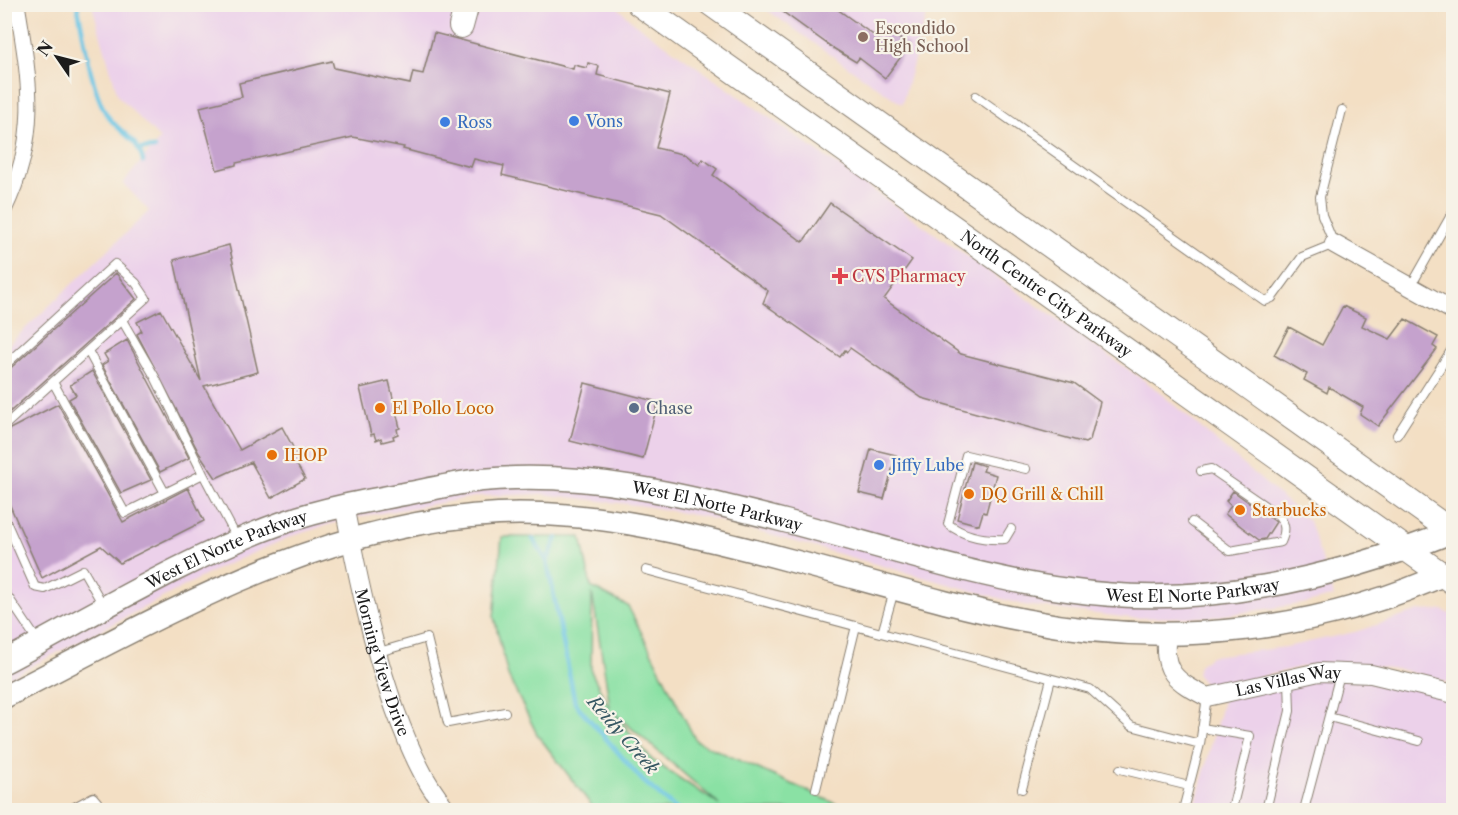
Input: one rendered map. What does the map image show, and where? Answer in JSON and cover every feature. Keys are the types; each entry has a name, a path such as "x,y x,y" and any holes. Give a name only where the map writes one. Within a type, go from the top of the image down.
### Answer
{"highway":[{"name":"North Centre City Parkway","path":"639,4 1405,549 1450,576"},
{"path":"711,4 1453,532"}],"main road":[{"name":"West El Norte Parkway","path":"4,662 238,541 286,522 345,505 481,480 541,478 649,488 1027,584 1117,595 1224,593 1260,588 1331,574 1453,532"},
{"name":"West El Norte Parkway","path":"4,697 238,580 282,561 351,539 426,522 497,514 590,517 637,523 704,537 1025,621 1112,631 1167,634 1257,628 1298,621 1400,593 1450,576"}],"street":[{"path":"4,210 18,181 30,124 30,78 17,4"},
{"path":"1334,244 1454,311"},
{"name":"Morning View Drive","path":"345,505 351,539 391,700 419,767 447,810"},
{"path":"1167,634 1164,656 1180,683 1207,698"},
{"name":"Las Villas Way","path":"1207,698 1319,672 1371,674 1454,694"}],"lane":[{"path":"976,96 1264,301 1272,298 1302,258 1334,244 1322,215 1320,197 1342,110"},
{"path":"1411,287 1454,210"},
{"path":"4,366 115,264 136,283 146,298 4,426"},
{"path":"122,320 155,377 238,541"},
{"path":"1397,435 1454,346"},
{"path":"88,351 165,493"},
{"path":"54,382 125,513 203,474"},
{"path":"1011,530 1005,539 987,540 957,531 948,524 966,455 1026,469"},
{"path":"1192,522 1230,551 1281,542 1285,529 1284,521 1278,515 1211,469 1201,471"},
{"path":"4,517 35,587 45,588 83,570 105,609"},
{"path":"646,570 1090,689 1131,726 1200,744"},
{"path":"882,633 895,588"},
{"path":"4,591 40,644"},
{"path":"816,789 856,626"},
{"path":"379,652 427,638 448,723 505,712"},
{"path":"1304,810 1340,673"},
{"path":"1266,810 1290,711 1289,678"},
{"path":"1022,789 1051,679"},
{"path":"1183,810 1200,744 1207,698"},
{"path":"1329,717 1419,741"},
{"path":"1202,728 1250,736 1232,809 1237,810"},
{"path":"1120,769 1189,786"},
{"path":"69,810 93,797 104,810"}],"shaded area":[{"path":"92,5 615,5 633,22 1152,386 1309,521 1334,596 1307,603 1211,617 1131,618 1024,605 705,517 644,506 542,494 480,496 347,519 292,536 219,568 5,680 5,348 149,211 123,183 160,139 118,96"},
{"name":"Escondido High School","path":"760,5 929,5 902,104 851,69"},
{"path":"1443,610 1453,616 1453,684 1399,669 1342,663 1301,667 1220,687 1219,684 1211,686 1203,682 1197,674 1199,665 1211,656 1286,647 1355,632 1419,611"},
{"path":"1319,672 1453,694 1453,810 1194,810 1225,693"}],"green space":[{"path":"502,537 581,537 591,587 628,606 696,741 850,810 595,810 537,734 508,676 494,617","holes":["592,593 610,707 591,671","614,713 720,805 652,760"]}],"building":[{"path":"772,4 830,4 879,39 887,29 909,46 885,78 859,58 856,62 833,48"},
{"path":"434,33 573,69 574,65 587,68 588,63 599,66 597,75 670,94 656,148 686,155 699,165 703,159 717,169 713,175 803,242 830,203 912,260 884,299 961,354 1074,383 1100,402 1090,440 1085,443 922,398 850,348 847,352 845,350 840,357 763,303 768,291 661,214 502,175 504,166 474,159 471,167 403,149 404,147 353,137 236,163 236,165 217,170 200,107 242,97 239,83 332,61 334,68 410,84 413,72 423,74"},
{"path":"229,245 258,372 204,386 240,450 282,427 301,462 297,465 305,479 271,498 251,462 216,478 199,453 137,334 142,331 137,322 161,310 201,381 174,260"},
{"path":"116,273 136,299 4,417 4,374"},
{"path":"1343,306 1366,317 1362,326 1390,339 1405,319 1438,337 1433,346 1437,349 1378,426 1360,414 1363,407 1329,387 1327,393 1304,380 1307,374 1274,355 1289,327 1322,345"},
{"path":"127,340 189,458 160,472 102,365 108,361 104,354"},
{"path":"92,371 151,480 121,493 69,399 76,395 70,385"},
{"name":"El Pollo Loco","path":"389,381 400,428 397,429 398,434 393,436 394,439 382,442 381,438 376,440 374,434 371,435 360,388"},
{"path":"585,383 658,402 643,459 570,441"},
{"path":"58,404 123,522 188,488 204,521 120,563 101,546 42,578 4,492 4,432"},
{"path":"871,449 896,455 884,499 859,493"},
{"name":"DQ Grill & Chill","path":"972,462 985,466 983,471 996,475 986,513 983,512 979,525 957,519"},
{"path":"1233,491 1276,522 1265,539 1259,540 1225,514 1231,506 1226,501"}],"waterway":[{"name":"Reidy Creek","path":"77,4 91,73 105,112 137,147 143,162"},
{"name":"Reidy Creek","path":"141,149 155,148"},
{"name":"Reidy Creek","path":"547,561 557,538"},
{"name":"Reidy Creek","path":"533,539 547,561 575,703 642,780 677,810"}],"place":[{"name":"Escondido High School","path":"863,37"},
{"name":"Vons","path":"574,121"},
{"name":"Ross","path":"445,122"},
{"name":"CVS Pharmacy","path":"840,276"},
{"name":"El Pollo Loco","path":"380,408"},
{"name":"Chase","path":"634,408"},
{"name":"IHOP","path":"272,455"},
{"name":"Jiffy Lube","path":"879,465"},
{"name":"DQ Grill & Chill","path":"969,494"},
{"name":"Starbucks","path":"1240,510"}]}
